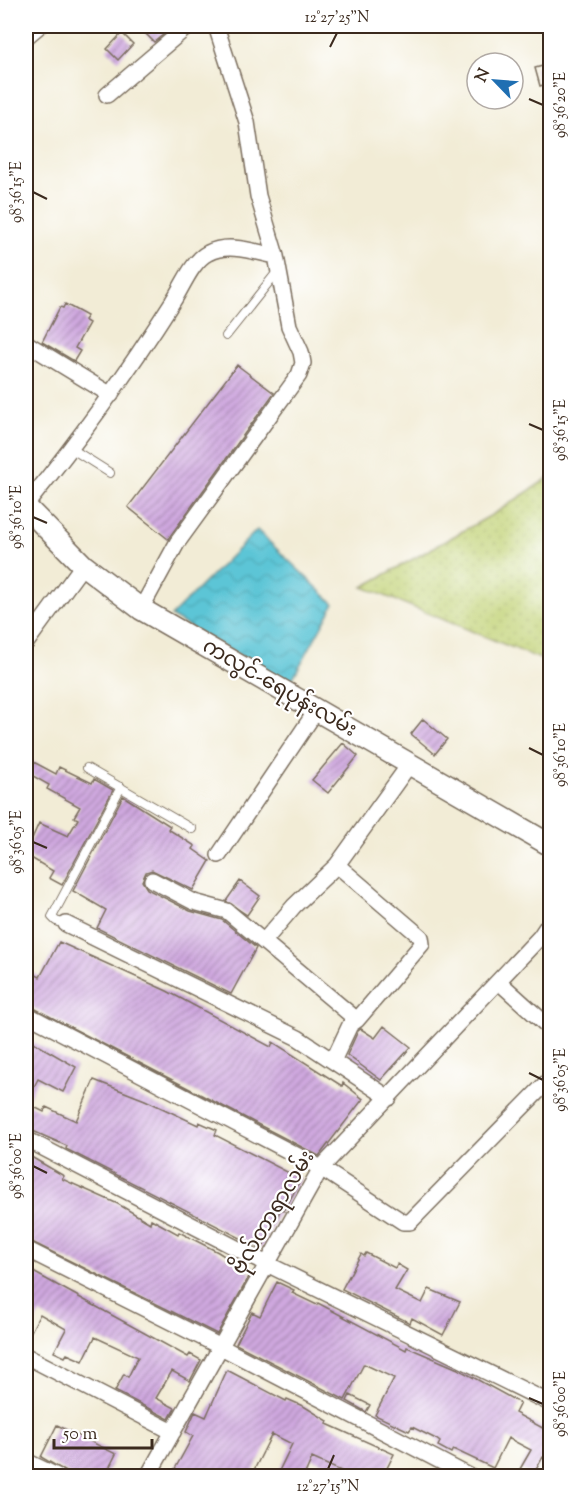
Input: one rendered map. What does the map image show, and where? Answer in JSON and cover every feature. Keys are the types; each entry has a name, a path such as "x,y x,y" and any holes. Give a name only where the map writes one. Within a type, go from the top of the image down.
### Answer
{"street":[{"path":"26,37 39,26"},
{"path":"107,95 188,26"},
{"path":"141,609 177,543 299,375 303,363 301,352 288,326 276,264 258,196 246,122 216,26"},
{"path":"26,506 72,449 111,395 190,272 206,253 220,249 243,249 276,264"},
{"path":"26,343 111,395"},
{"name":"ကလွင်-ရေပုန်းလမ်း","path":"26,506 83,565 141,609 550,845"},
{"path":"26,643 83,565"},
{"path":"219,855 316,711"},
{"path":"264,941 294,906 337,865 409,765"},
{"path":"333,1061 350,1025 357,1020 422,944 421,937 337,865"},
{"path":"152,880 194,903 227,911 357,1020"},
{"name":"ဗိုလ်တာရာလမ်း","path":"148,1476 321,1168 499,982 550,922"},
{"path":"66,924 298,1038 389,1098"},
{"path":"499,982 550,1028"},
{"path":"26,1014 321,1168 403,1222 410,1222 550,1079"},
{"path":"26,1139 267,1264 550,1403"},
{"path":"26,1249 469,1476"},
{"path":"26,1356 173,1432"},
{"path":"26,1461 57,1476"}],"lane":[{"path":"226,336 276,264"},
{"path":"72,449 110,472"},
{"path":"87,768 192,829"},
{"path":"66,924 52,917 121,787"}],"green space":[{"path":"550,477 550,663 363,587 497,512"}],"water":[{"path":"257,530 334,604 289,685 171,616"}],"building":[{"path":"152,26 174,26 154,42 145,33"},
{"path":"122,33 133,44 118,60 107,49"},
{"path":"550,64 550,83 540,86 535,68"},
{"path":"65,304 87,316 84,320 89,323 75,348 80,351 74,361 42,342 60,307 63,308"},
{"path":"237,365 274,393 168,539 128,507"},
{"path":"423,719 447,739 435,754 411,734"},
{"path":"343,743 358,756 328,793 312,780"},
{"path":"26,758 56,774 59,767 92,783 94,779 113,790 62,885 49,878 53,871 26,855 26,852 39,823 68,836 78,819 74,817 80,807 47,789 49,785 26,772"},
{"path":"123,796 170,826 168,829 195,846 193,849 210,861 193,890 152,870 146,872 142,881 147,889 190,911 222,920 256,948 231,994 97,928 106,910 73,891"},
{"path":"240,881 260,896 247,915 226,901"},
{"path":"59,942 167,991 271,1047 273,1042 342,1086 343,1083 363,1099 319,1156 26,1004 26,970 40,977"},
{"path":"384,1026 411,1047 381,1080 347,1055 358,1031 361,1029 375,1038"},
{"path":"31,1041 76,1067 63,1092 38,1079 26,1102 26,1051"},
{"path":"94,1080 145,1100 198,1125 199,1122 217,1130 215,1135 301,1179 284,1211 281,1209 262,1249 66,1149 67,1146 26,1128 26,1103 44,1112 46,1107 76,1121"},
{"path":"26,1154 64,1176 62,1179 118,1204 150,1223 151,1219 178,1234 179,1232 218,1252 251,1273 217,1334 26,1239"},
{"path":"366,1253 395,1268 397,1264 407,1270 395,1290 422,1303 429,1289 460,1302 443,1335 412,1318 410,1323 342,1289 361,1254 364,1256"},
{"path":"26,1268 188,1357 190,1354 201,1360 190,1381 172,1371 156,1398 175,1408 169,1419 115,1391 124,1374 128,1377 138,1357 95,1337 83,1361 67,1354 65,1357 54,1352 66,1329 40,1314 26,1341"},
{"path":"277,1282 294,1290 292,1293 317,1305 318,1303 406,1350 407,1347 458,1369 520,1403 515,1413 550,1432 550,1461 543,1457 533,1475 520,1469 531,1450 508,1438 493,1468 453,1449 451,1453 438,1446 440,1442 436,1439 412,1427 409,1431 375,1415 394,1378 364,1364 345,1400 236,1344 252,1312 260,1316"},
{"path":"227,1370 286,1401 287,1399 305,1407 328,1421 327,1424 394,1454 383,1476 352,1476 312,1458 304,1476 286,1476 278,1473 292,1444 272,1434 251,1476 171,1476 193,1436 186,1432 195,1412 206,1417"},
{"path":"350,1395 370,1405 366,1412 347,1401"},
{"path":"57,1425 116,1454 105,1476 73,1476 41,1457"}]}
